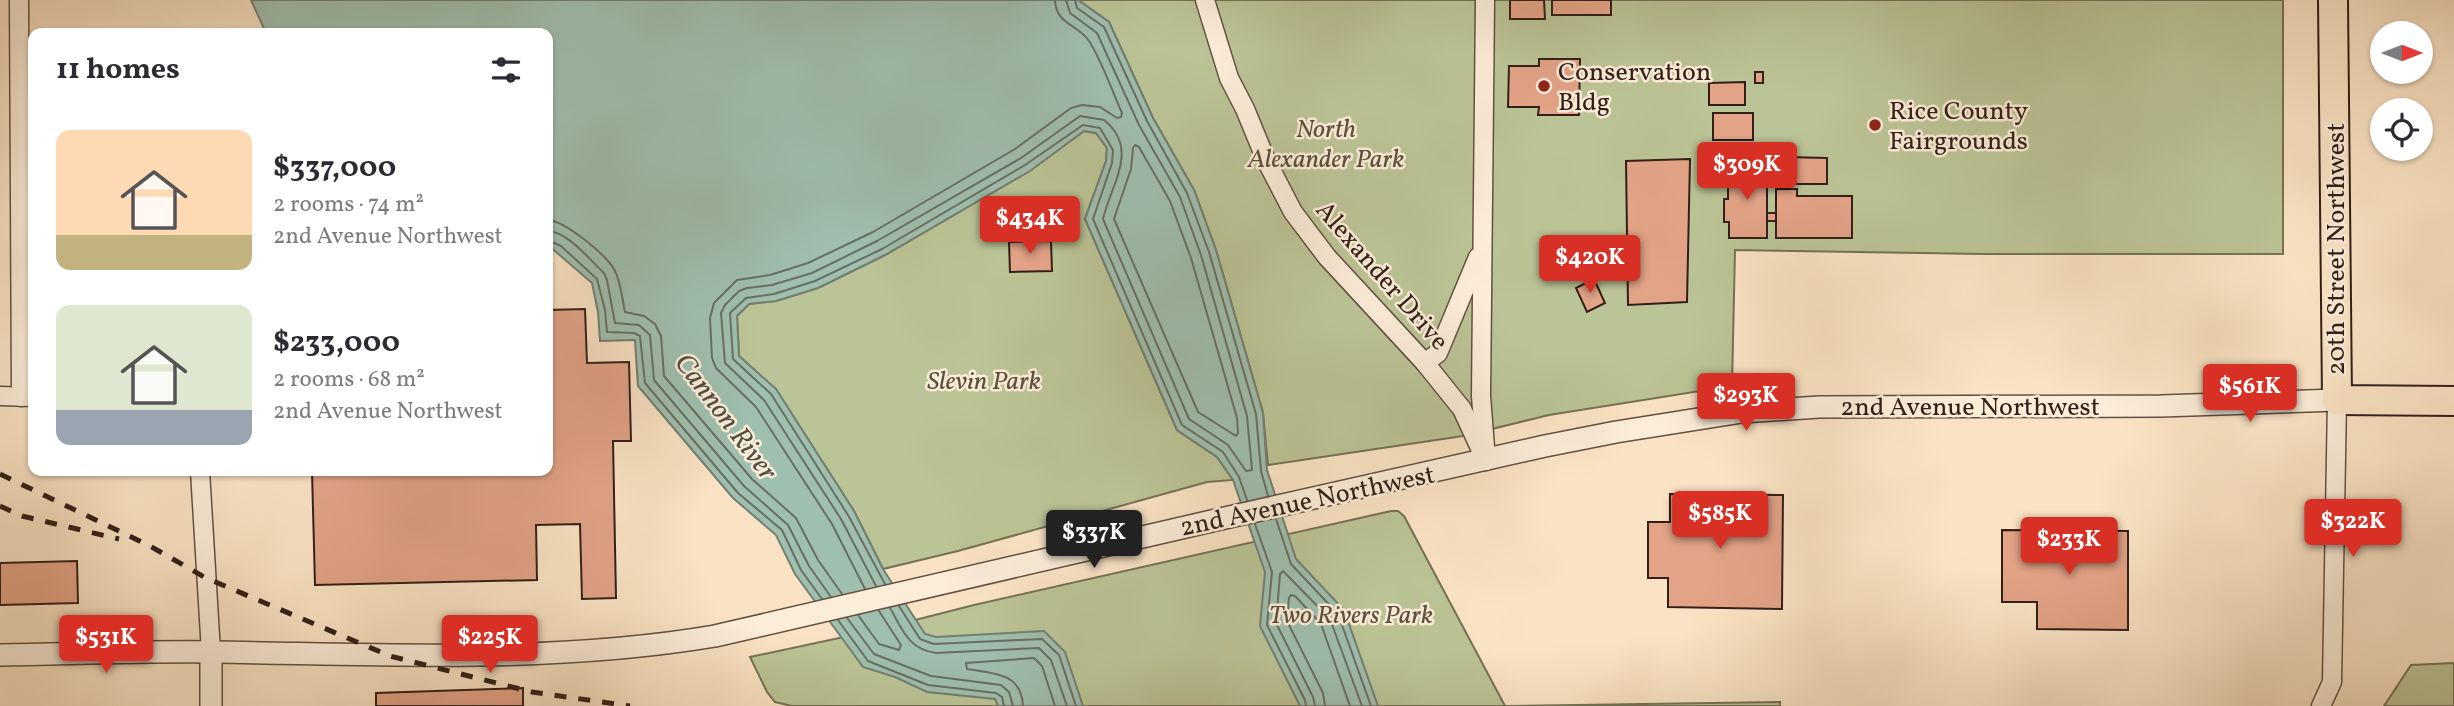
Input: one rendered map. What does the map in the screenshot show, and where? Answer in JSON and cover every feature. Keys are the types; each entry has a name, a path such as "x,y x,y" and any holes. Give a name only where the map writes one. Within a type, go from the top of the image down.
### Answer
{"highway":[{"name":"20th Street Northwest","path":"2333,0 2337,400"},
{"name":"2nd Avenue Northwest","path":"2337,400 2454,401"}],"street":[{"path":"0,396 27,397 19,0"},
{"name":"Alexander Drive","path":"1205,0 1228,78 1293,212 1327,257 1425,363 1462,409 1486,461"},
{"path":"1485,0 1481,396 1486,461"},
{"path":"1425,363 1438,353 1483,244"},
{"name":"2nd Avenue Northwest","path":"0,655 211,652 390,656 567,652 657,645 715,636 1216,520 1616,432 1780,409 2161,406 2337,400"},
{"name":"20th Street Northwest","path":"2321,706 2332,682 2337,400"},
{"path":"200,476 211,652 211,706"}],"green space":[{"name":"Rice County Fairgrounds","path":"1078,0 2283,0 2283,254 1984,254 1735,250 1732,386 1549,415 1463,436 1268,465 1263,413 1216,250 1194,190 1153,118 1109,22"},
{"name":"Slevin Park","path":"1084,131 1096,133 1107,148 1106,161 1085,219 1177,430 1217,457 1233,480 1207,482 883,569 854,511 776,390 739,356 737,316 749,304 776,301 818,288 885,255 1029,171"},
{"name":"Two Rivers Park","path":"1398,511 1404,516 1505,706 792,706 775,702 767,692 750,657 872,631 974,605"},
{"path":"2454,663 2454,706 2384,706 2411,665"},
{"path":"1780,702 1780,706 1505,706"}],"water":[{"name":"Cannon River","path":"251,0 1078,0 1109,22 1153,118 1194,190 1216,250 1263,413 1267,470 1296,559 1344,610 1378,706 1300,706 1260,626 1265,572 1233,480 1217,457 1177,430 1085,219 1106,161 1107,148 1096,133 1084,131 1030,171 885,255 818,288 776,301 749,304 737,316 739,356 776,389 854,511 883,569 925,634 936,637 1044,631 1065,652 1083,706 998,706 995,699 927,692 895,677 863,667 795,574 776,535 733,498 638,386 635,340 600,341 592,283 553,249 553,28 264,28"}],"building":[{"path":"1510,0 1544,0 1545,19 1510,19"},
{"path":"1552,0 1611,0 1611,15 1552,15"},
{"name":"Conservation Bldg","path":"1539,59 1580,59 1579,115 1538,115 1539,107 1508,107 1509,66 1539,66"},
{"path":"1755,72 1763,72 1763,83 1755,83"},
{"path":"1745,82 1745,105 1709,105 1709,83"},
{"path":"1713,113 1753,113 1753,140 1713,140"},
{"path":"1787,157 1827,158 1827,184 1787,184"},
{"path":"1690,159 1687,302 1628,305 1626,161"},
{"path":"1728,166 1767,166 1767,238 1729,238 1729,222 1724,222 1724,199 1728,199"},
{"path":"1776,189 1797,189 1797,196 1852,196 1852,238 1776,238"},
{"path":"1767,213 1776,213 1776,221 1767,221"},
{"path":"1051,241 1052,271 1010,272 1009,242"},
{"path":"1594,279 1605,303 1587,312 1576,288"},
{"path":"585,309 587,363 629,362 631,441 613,441 616,598 582,599 580,524 536,525 537,580 315,585 312,476 553,476 553,310"},
{"path":"1670,494 1783,495 1782,609 1668,607 1668,578 1648,578 1648,522 1670,522"},
{"path":"2002,530 2128,531 2128,630 2037,629 2037,602 2002,602"},
{"path":"77,561 78,603 0,605 0,563"},
{"path":"523,688 523,706 376,706 376,693"}],"railway":[{"path":"0,474 150,546 206,578 390,656 532,692 630,706"},
{"path":"0,506 22,516 119,539"}],"place":[{"name":"Conservation Bldg","path":"1544,86"},
{"name":"Rice County Fairgrounds","path":"1875,125"}],"park label":[{"name":"North Alexander Park","path":"1326,143"}]}
